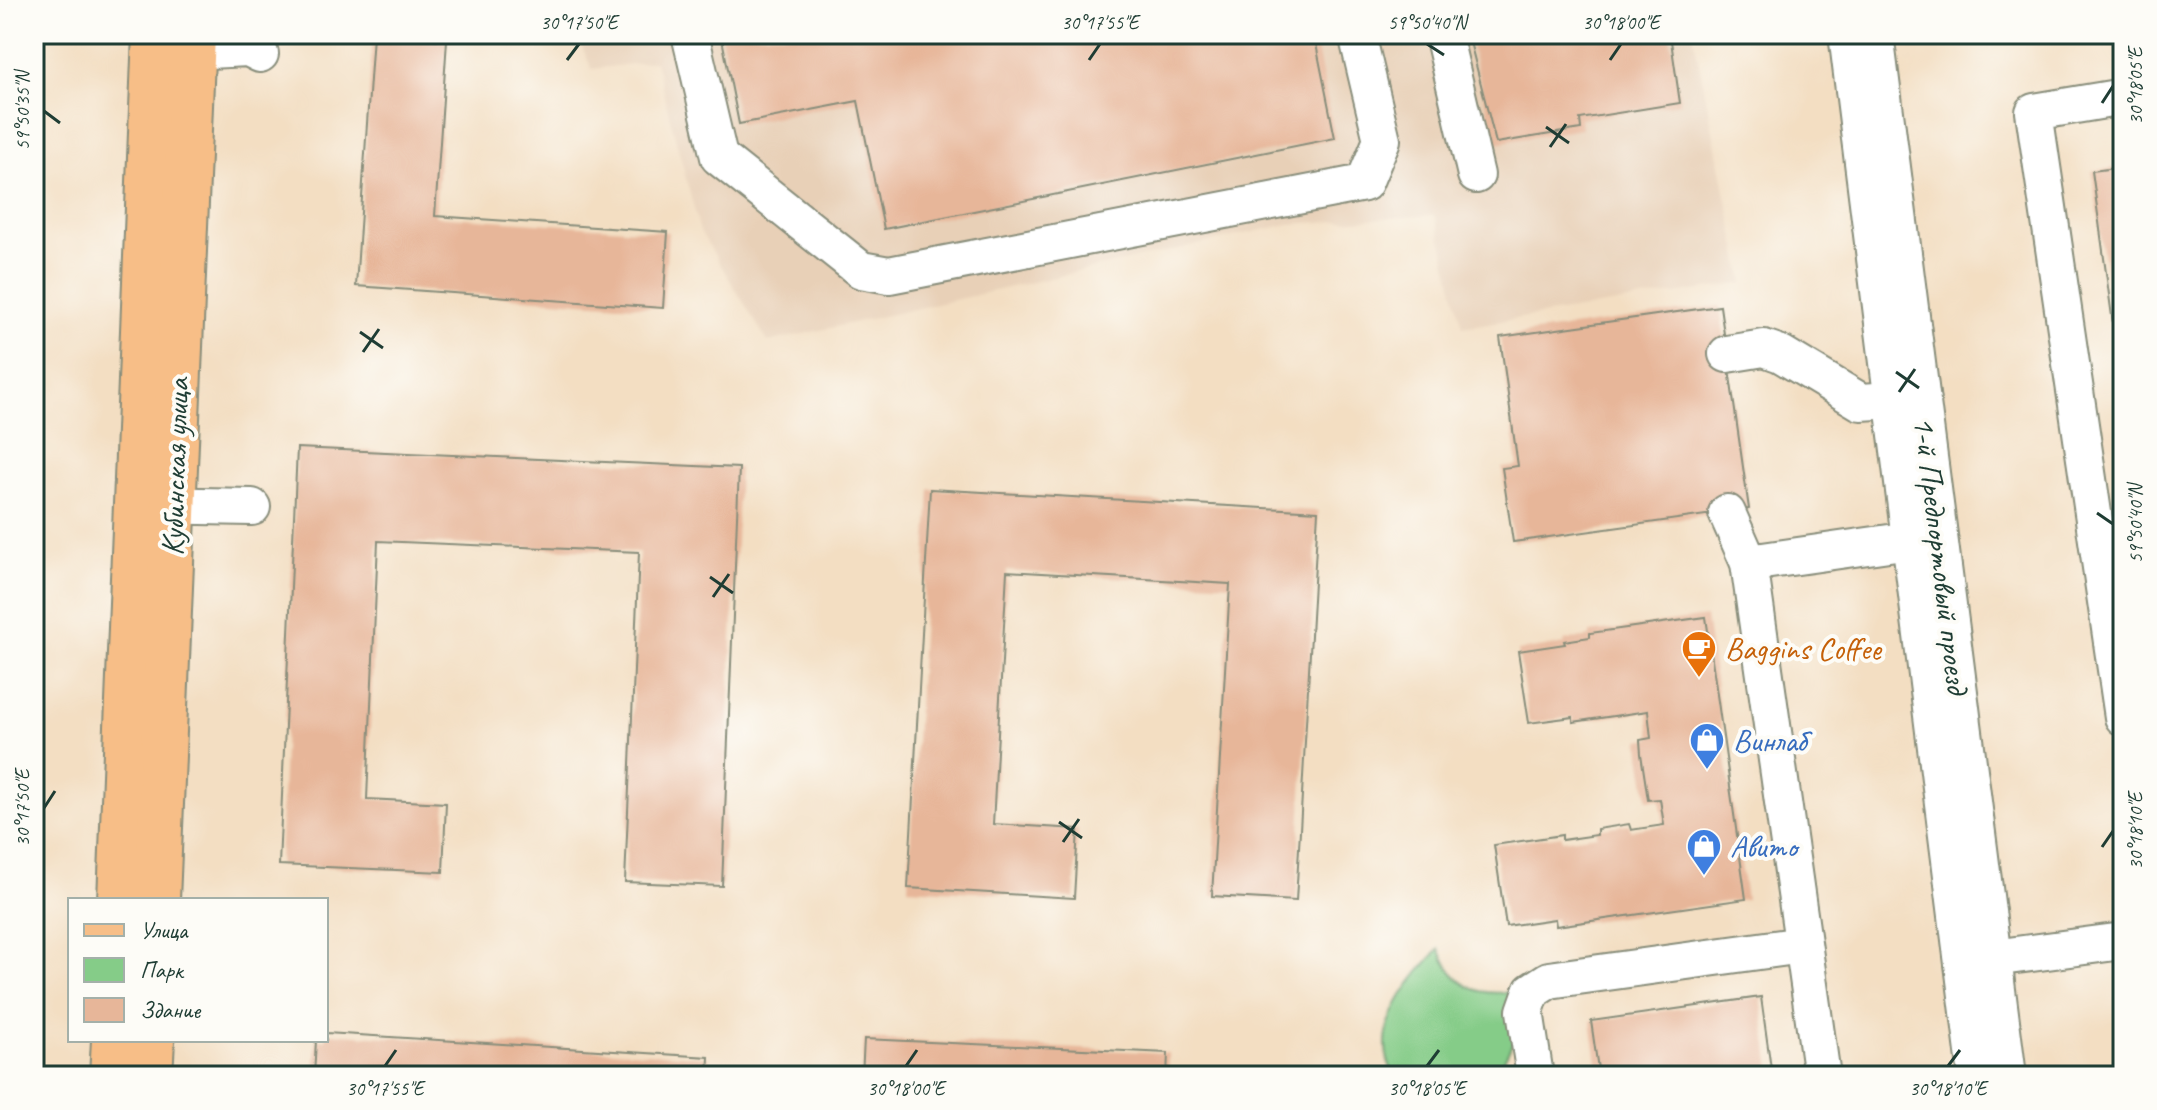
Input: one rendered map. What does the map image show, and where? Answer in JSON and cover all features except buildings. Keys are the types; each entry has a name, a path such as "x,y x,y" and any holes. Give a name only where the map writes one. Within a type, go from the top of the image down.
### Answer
{"main road":[{"name":"Кубинская улица","path":"157,898 155,505 174,43"},
{"name":"Кубинская улица","path":"120,898 155,505"},
{"path":"112,1076 114,1042"},
{"path":"150,1076 152,1042"}],"street":[{"path":"690,34 719,157 861,270 889,275 1364,183 1382,140 1357,34"},
{"path":"1443,34 1476,175"},
{"name":"1-й Предпортовый проезд","path":"1847,34 1977,1076"},
{"name":"1-й Предпортовый проезд","path":"1875,34 2008,1076"},
{"path":"174,43 248,48 260,54"},
{"path":"2123,97 2034,112 2123,717"},
{"path":"1727,354 1764,348 1781,354 1861,402 1893,400"},
{"path":"155,505 252,507"},
{"path":"1727,513 1749,563 1822,1076"},
{"path":"1749,563 1910,540"},
{"path":"1993,958 2123,941"},
{"path":"1535,1076 1525,1011 1532,991 1549,980 1803,945"}],"shaded area":[{"path":"576,34 1693,34 1744,283 1463,327 1435,215 1289,224 768,342 700,231 655,61 592,69"}],"green space":[{"path":"1439,949 1452,972 1468,986 1489,993 1516,991 1514,1040 1496,1076 1395,1076 1388,1059 1386,1042 1389,1024 1405,991"}],"place":[{"name":"Baggins Coffee","path":"1699,679"},
{"name":"Винлаб","path":"1707,771"},
{"name":"Авито","path":"1704,877"}]}
